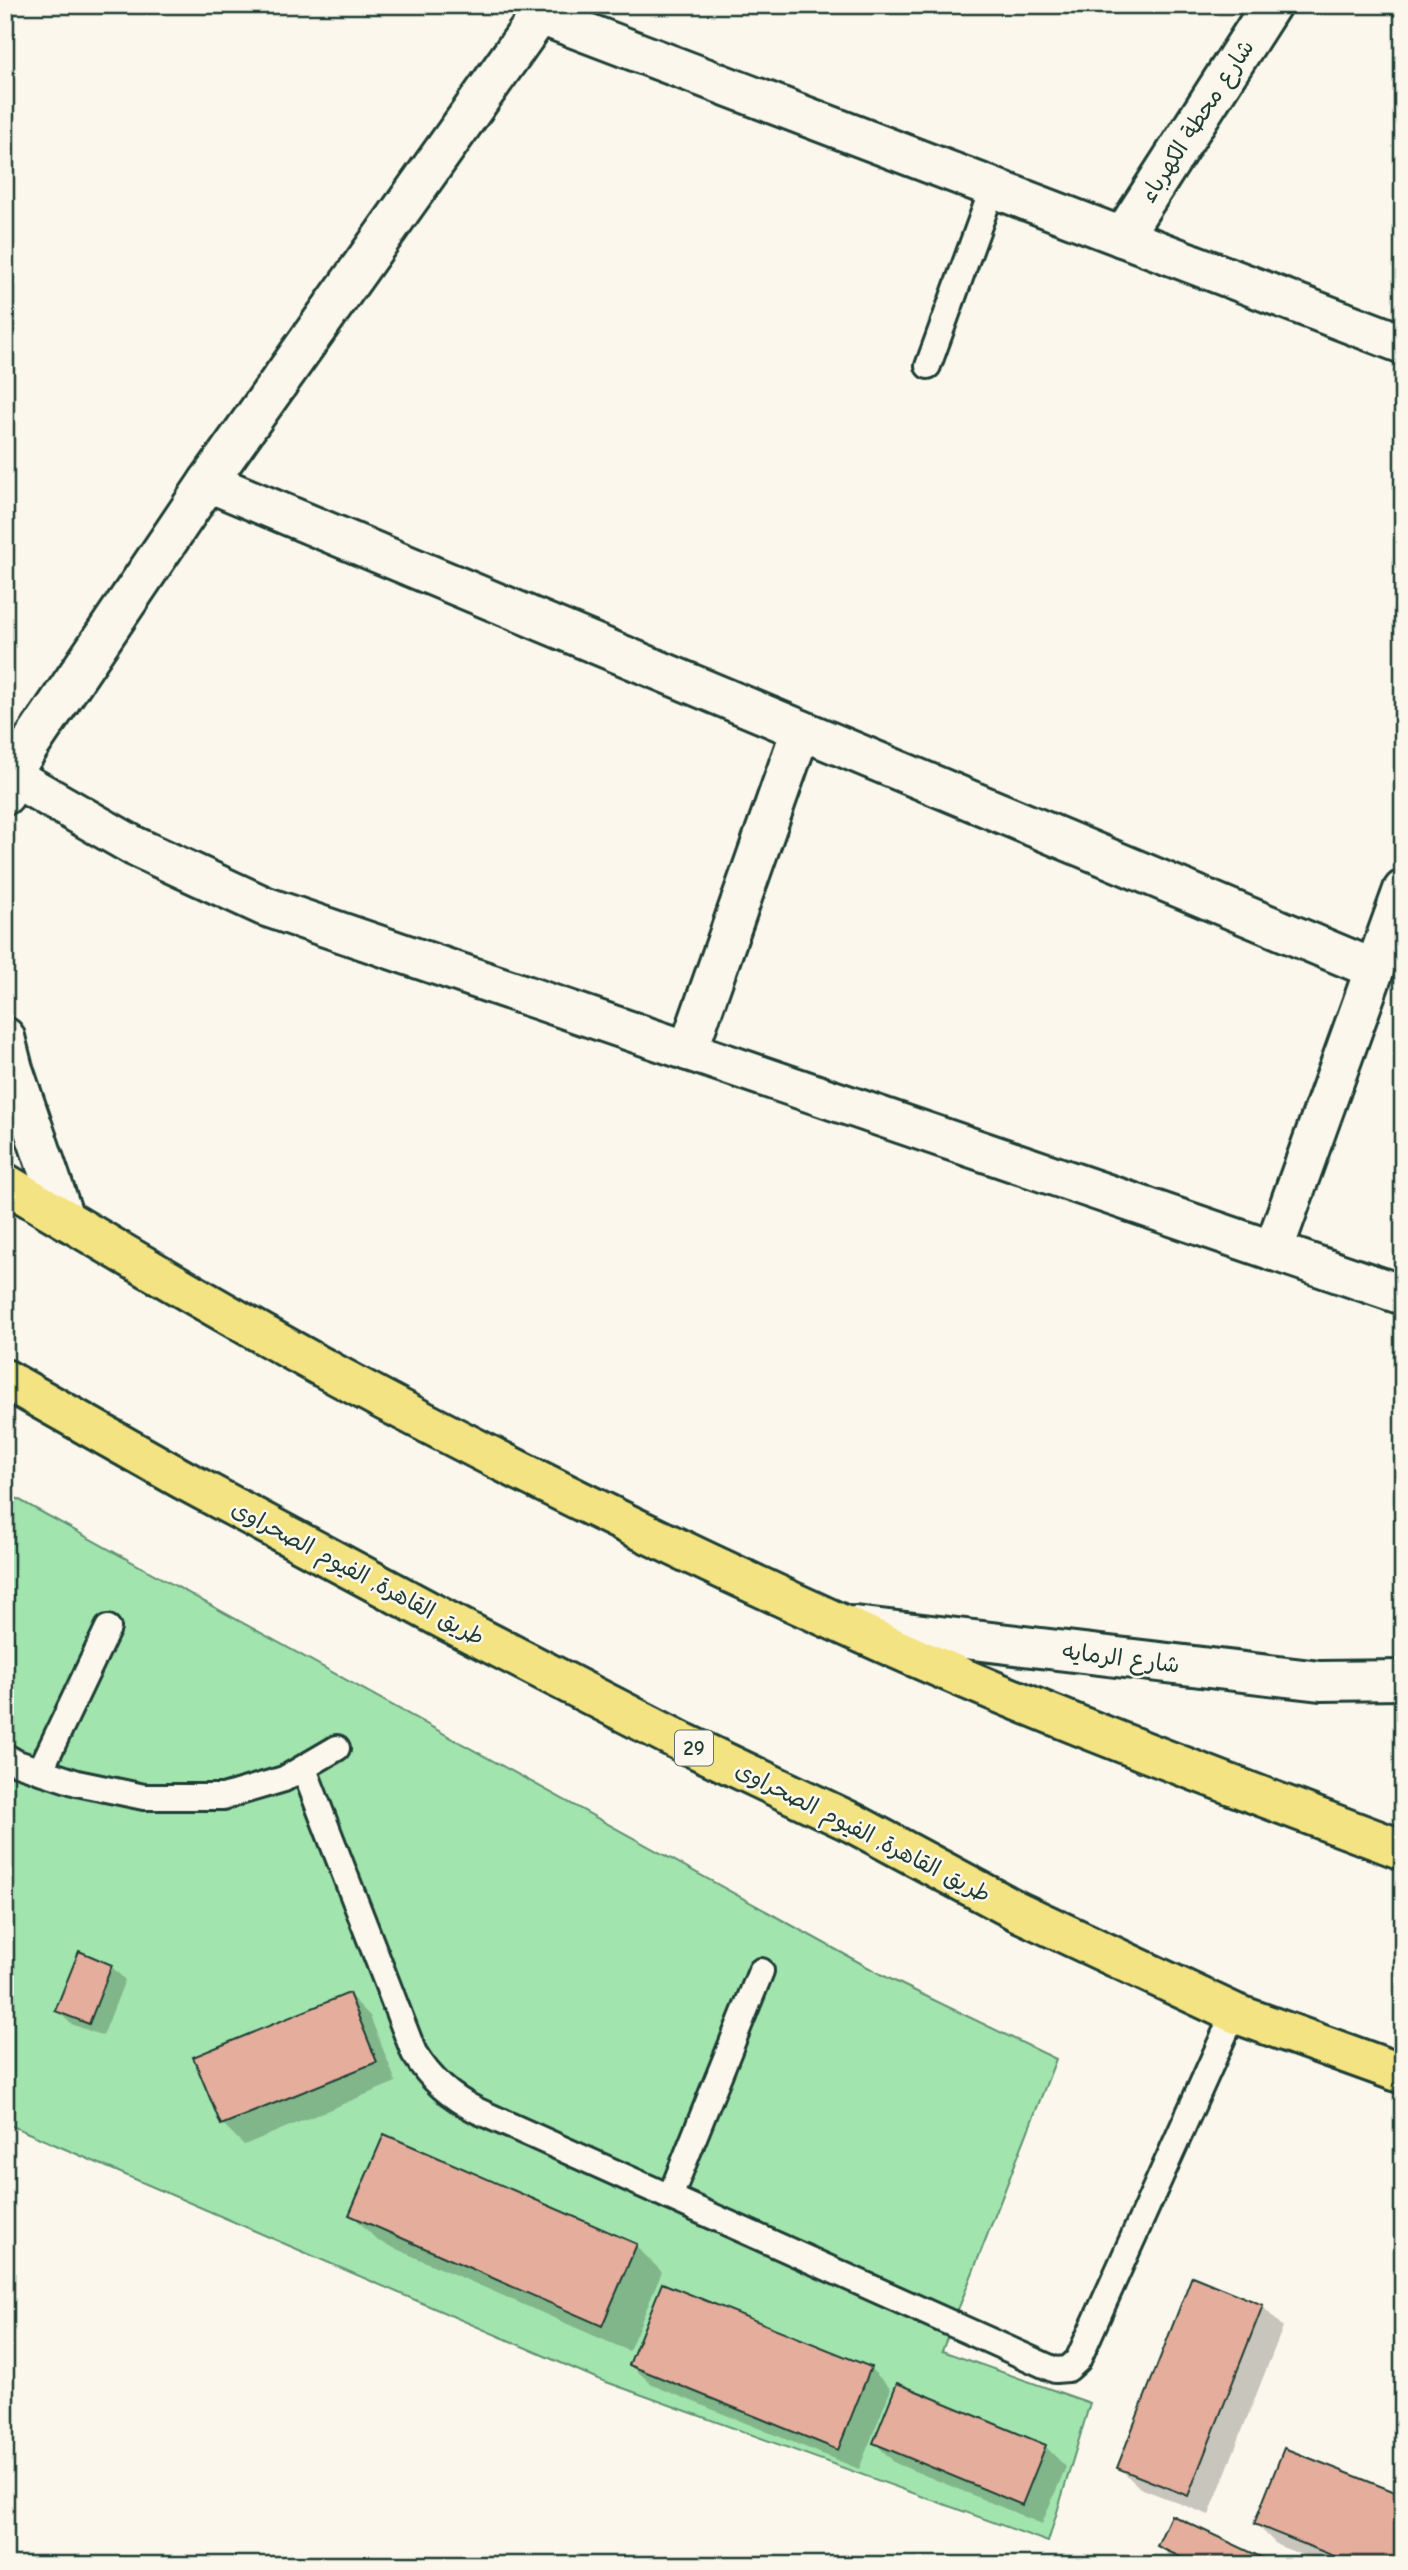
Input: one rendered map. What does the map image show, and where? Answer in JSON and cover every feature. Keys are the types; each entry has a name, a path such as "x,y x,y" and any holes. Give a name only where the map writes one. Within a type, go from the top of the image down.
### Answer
{"highway":[{"path":"5,1183 156,1274 343,1378 497,1459 840,1624 1101,1736 1403,1850"},
{"name":"طريق القاهرة, الفيوم الصحراوى","path":"5,1379 182,1479 462,1629 684,1744 853,1823 1017,1911 1234,2013 1403,2074"}],"street":[{"name":"شارع محطة الكهرباء","path":"1122,237 1271,5"},
{"path":"1403,344 993,187 544,10 208,482 7,783 264,906 1403,1295"},
{"path":"208,482 1374,970"},
{"path":"688,1051 801,730"},
{"path":"1273,1251 1403,890"},
{"path":"5,1037 13,1069 64,1219"},
{"name":"شارع الرمايه","path":"840,1624 1321,1681 1403,1680"}],"lane":[{"path":"928,366 993,187"},
{"path":"40,1770 108,1628"},
{"path":"5,1756 17,1763 77,1783 144,1797 223,1797 284,1779 337,1748"},
{"path":"304,1769 414,2053 441,2088 458,2101 1049,2368 1068,2369 1081,2355 1234,2013"},
{"path":"670,2197 761,1971"}],"green space":[{"path":"5,1492 882,1975 1056,2059 942,2351 1090,2403 1048,2542 598,2379 5,2123"}],"building":[{"path":"79,1951 112,1965 89,2024 55,2011"},
{"path":"349,1993 377,2062 221,2125 193,2057"},
{"path":"384,2134 637,2244 602,2326 349,2215"},
{"path":"1192,2276 1263,2305 1188,2496 1117,2468"},
{"path":"662,2283 871,2367 838,2450 629,2365"},
{"path":"897,2383 1046,2445 1022,2505 873,2443"},
{"path":"1284,2448 1403,2495 1403,2565 1356,2565 1254,2524"},
{"path":"1171,2515 1265,2559 1262,2565 1197,2565 1157,2546"}]}
